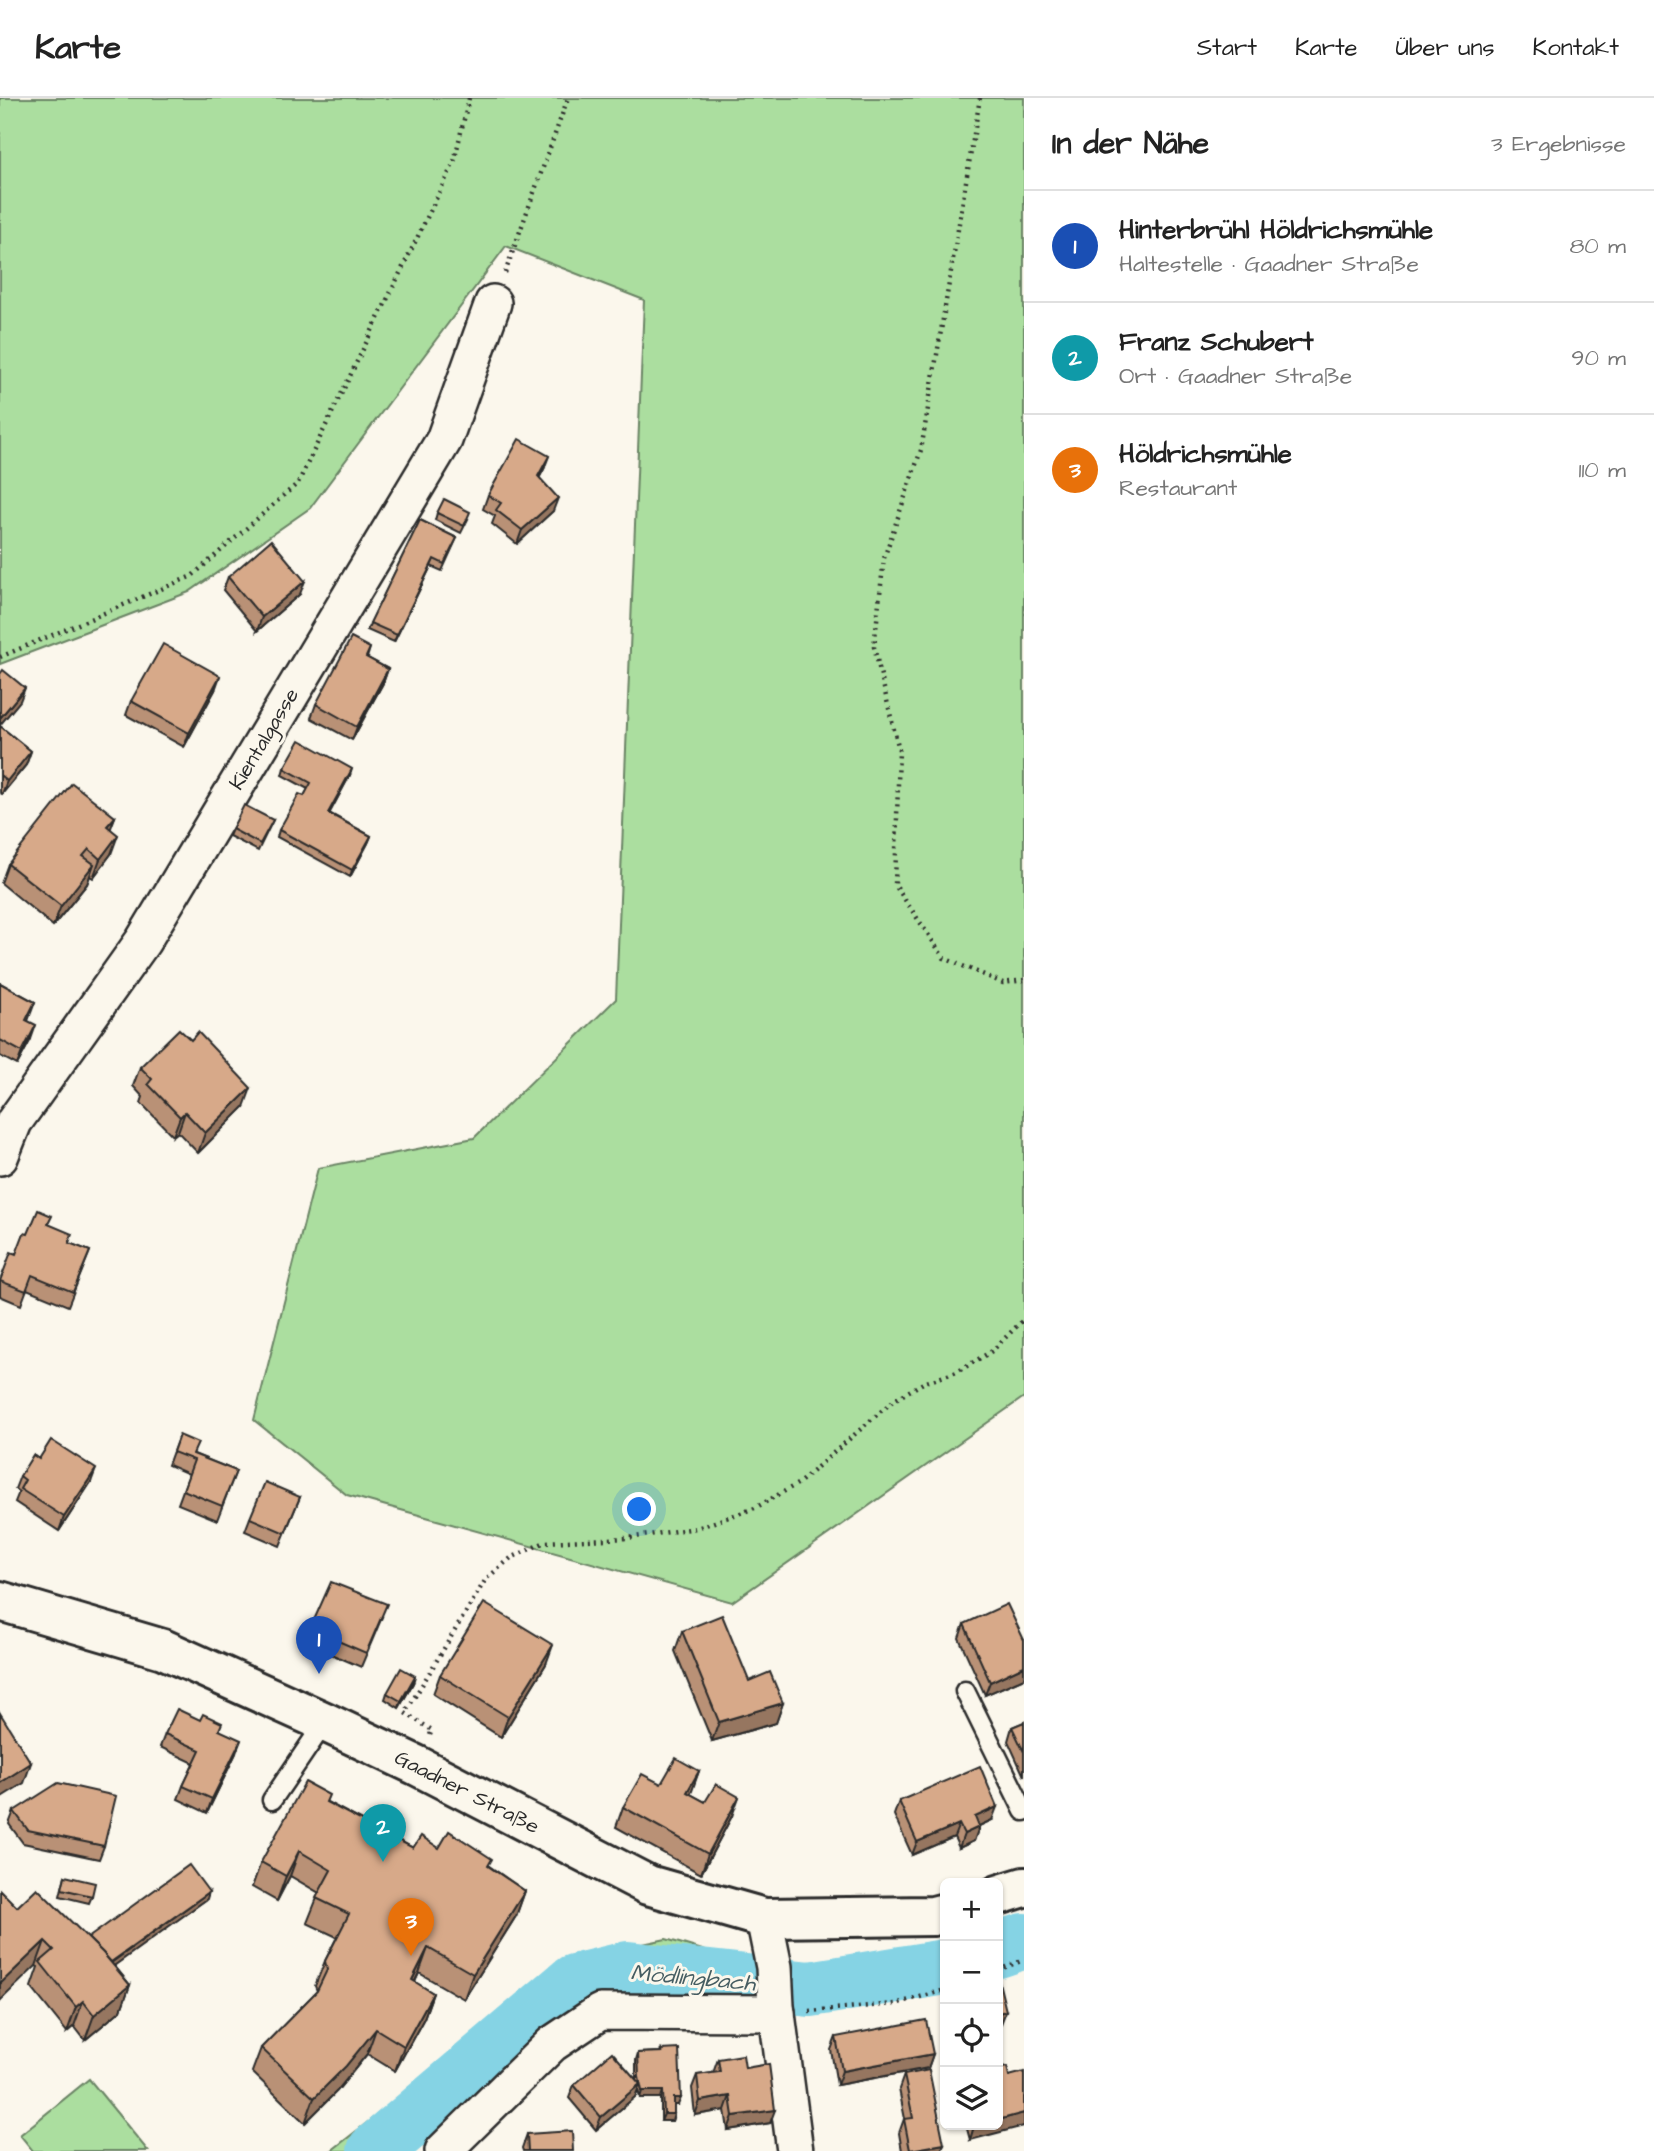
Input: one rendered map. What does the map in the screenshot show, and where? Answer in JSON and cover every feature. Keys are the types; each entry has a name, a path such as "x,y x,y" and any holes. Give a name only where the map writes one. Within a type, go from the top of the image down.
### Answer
{"main road":[{"name":"Gaadner Straße","path":"0,1601 163,1650 325,1721 416,1765 648,1885 764,1918 940,1914"},
{"path":"1003,1893 1024,1887"}],"street":[{"name":"Kientalgasse","path":"0,1157 14,1122 143,941 444,440 494,303"},
{"path":"764,1918 774,1967 776,2009 795,2151"},
{"path":"443,2151 552,2044 600,2012 776,2009"}],"lane":[{"path":"965,1691 1024,1811"},
{"path":"272,1800 325,1721"}],"path":[{"path":"0,657 192,576 298,483 454,162 469,98"},
{"path":"494,303 568,98"},
{"path":"980,98 920,450 884,558 874,647 900,750 895,885 944,958 1003,983 1024,980"},
{"path":"405,1713 486,1579 511,1558 545,1542 628,1538 696,1528 755,1508 799,1483 894,1400 923,1383 957,1372 992,1351 1024,1319"},
{"path":"1003,1968 1024,1960"},
{"path":"776,2009 895,2004 940,1991"}],"green space":[{"path":"0,98 1024,98 1024,1397 732,1602 347,1495 254,1420 318,1168 474,1138 616,999 644,300 506,246 310,508 189,592 0,664"},
{"path":"666,1939 746,1963 753,1995 671,1987 571,2002 542,2043 412,2151 331,2151 482,2032 562,1961"},
{"path":"89,2079 148,2151 33,2151 20,2135"}],"building":[{"path":"519,439 549,456 538,476 558,498 522,530 496,510 501,503 488,495"},
{"path":"444,499 470,512 464,526 437,513"},
{"path":"420,520 457,538 444,564 434,559 397,635 370,623"},
{"path":"271,540 305,581 262,617 228,577"},
{"path":"351,638 370,648 366,657 388,669 357,727 316,704"},
{"path":"163,644 220,676 189,733 131,701"},
{"path":"3,670 25,688 0,718 0,674"},
{"path":"0,726 31,751 7,781 0,775"},
{"path":"300,740 352,769 328,813 371,836 352,870 279,830 299,794 304,796 311,783 284,768"},
{"path":"72,783 115,817 107,826 118,835 100,859 89,849 83,856 94,864 61,906 8,864"},
{"path":"244,805 273,820 260,844 232,829"},
{"path":"0,983 35,1002 26,1020 36,1025 22,1052 0,1040"},
{"path":"179,1029 191,1040 198,1032 251,1088 205,1133 185,1112 180,1117 148,1084 152,1079 140,1067"},
{"path":"38,1210 52,1216 48,1224 72,1234 69,1243 90,1251 73,1292 32,1275 26,1291 0,1281 11,1252 16,1254 24,1233 28,1234"},
{"path":"179,1435 198,1443 193,1454 236,1471 222,1506 183,1490 194,1460 173,1452"},
{"path":"51,1440 96,1469 64,1517 20,1489 25,1480 20,1476 33,1455 39,1459"},
{"path":"265,1482 300,1497 285,1533 250,1518"},
{"path":"331,1582 387,1604 366,1653 310,1629"},
{"path":"484,1603 553,1645 508,1717 440,1675"},
{"path":"1007,1604 1024,1640 1024,1666 990,1682 964,1624"},
{"path":"722,1615 749,1681 770,1672 783,1703 719,1722 682,1631"},
{"path":"401,1668 415,1676 401,1701 387,1693"},
{"path":"177,1709 200,1720 203,1714 222,1723 219,1730 241,1740 212,1799 183,1786 200,1750 165,1734"},
{"path":"0,1713 31,1763 0,1783"},
{"path":"1024,1722 1024,1752 1012,1727"},
{"path":"676,1758 699,1771 687,1792 705,1802 716,1784 739,1797 708,1854 623,1807 642,1774 661,1784"},
{"path":"980,1766 997,1807 975,1817 979,1827 964,1834 959,1824 917,1842 899,1801"},
{"path":"305,1782 329,1795 326,1802 413,1848 421,1836 439,1848 449,1831 492,1859 488,1866 525,1891 473,1974 428,1948 412,1980 433,1993 404,2046 376,2029 346,2066 314,2098 261,2048 317,1991 327,1970 325,1961 349,1914 316,1898 331,1870 299,1851 286,1876 261,1862"},
{"path":"58,1783 116,1796 104,1846 28,1830 14,1811"},
{"path":"189,1865 209,1892 111,1962 88,1938"},
{"path":"65,1876 95,1883 92,1896 62,1889"},
{"path":"37,1888 103,1953 130,1985 94,2015 83,2001 76,2007 40,1962 54,1950 45,1941 0,1984 0,1890 17,1907"},
{"path":"926,2020 933,2054 842,2071 836,2037"},
{"path":"679,2049 681,2098 674,2098 674,2114 664,2114 663,2091 642,2091 638,2053"},
{"path":"612,2052 640,2084 601,2117 574,2085"},
{"path":"743,2055 745,2068 769,2064 775,2110 733,2116 730,2096 700,2101 697,2075 720,2072 718,2059"},
{"path":"1007,2067 1009,2076 1024,2072 1024,2113 1003,2119 1003,2068"},
{"path":"929,2070 944,2144 910,2150 904,2119 913,2118 904,2075"},
{"path":"572,2131 573,2151 528,2151 527,2134"}],"waterway":[{"name":"Mödlingbach","path":"1003,1948 1024,1941"},
{"name":"Mödlingbach","path":"375,2151 574,1982 628,1969 810,1989 940,1968"}],"place":[{"name":"Hinterbrühl Höldrichsmühle","path":"319,1674"},
{"name":"Franz Schubert","path":"383,1862"},
{"name":"Höldrichsmühle","path":"411,1956"}]}
